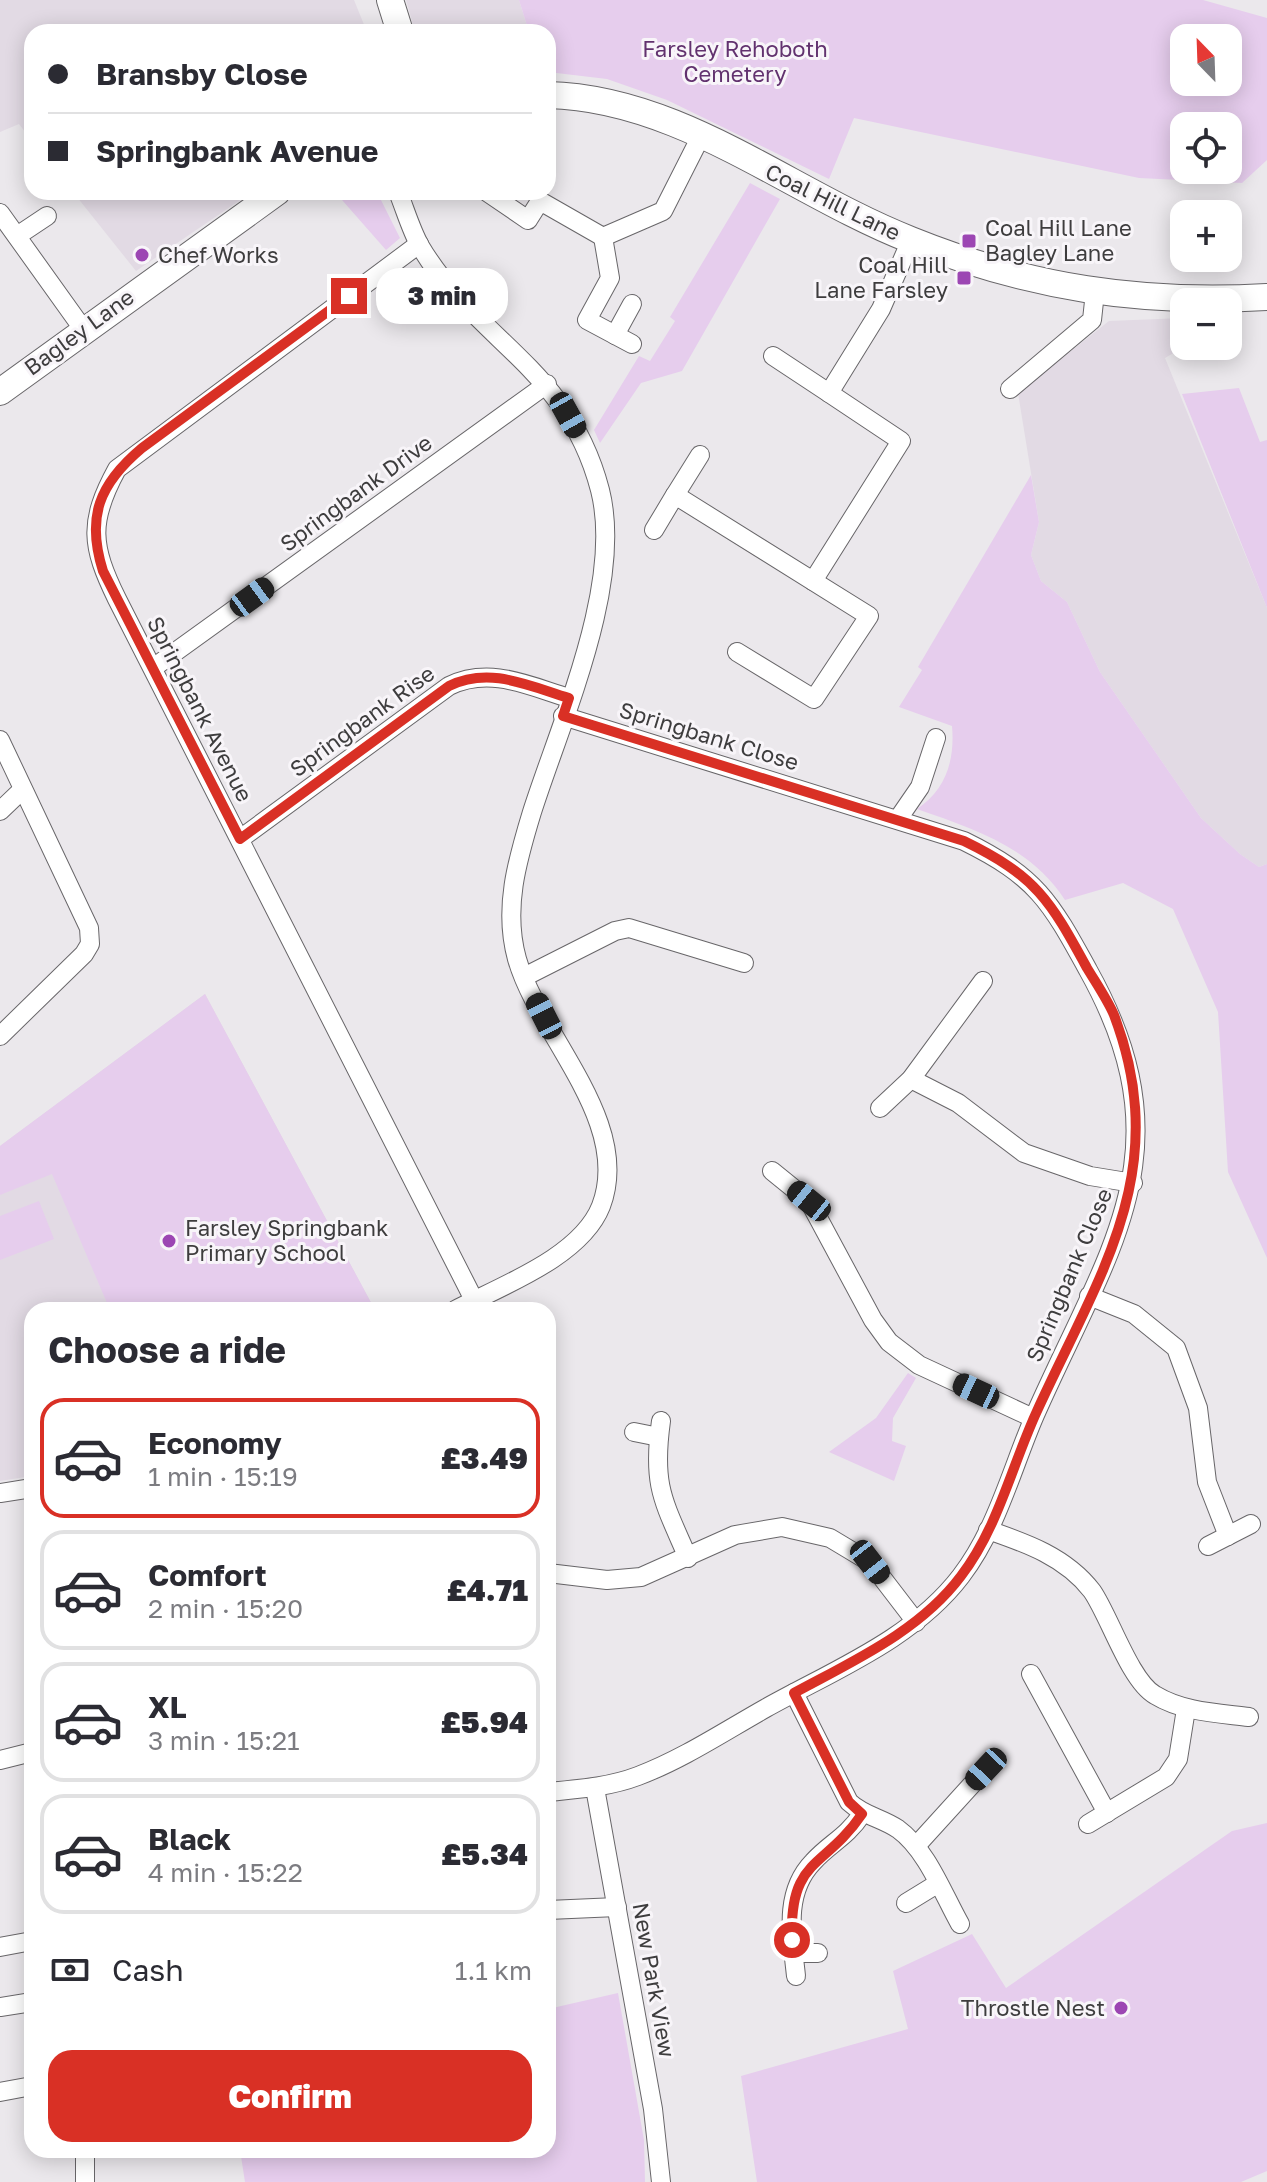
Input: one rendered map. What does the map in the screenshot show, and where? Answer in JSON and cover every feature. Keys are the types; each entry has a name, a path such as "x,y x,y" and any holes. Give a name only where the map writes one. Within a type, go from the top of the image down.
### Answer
{"street":[{"path":"390,0 398,24"},
{"name":"Coal Hill Lane","path":"556,96 621,105 701,136 911,240 1066,289 1139,298 1267,297"},
{"path":"603,237 663,211 701,136"},
{"name":"Bagley Lane","path":"0,392 83,329 266,200"},
{"path":"401,200 419,244 463,299 547,384 587,449 600,493 606,538 594,620 510,894 517,958 595,1112 605,1146 607,1172 601,1205 578,1242 470,1302"},
{"path":"499,200 528,220 540,201 603,237"},
{"path":"0,213 83,329"},
{"path":"17,236 47,216"},
{"path":"603,237 610,278 587,320 632,344"},
{"path":"829,393 881,309 911,240"},
{"name":"Springbank Avenue","path":"419,244 117,469 99,501 95,545 103,571 474,1300"},
{"path":"1010,389 1092,320 1095,292"},
{"path":"615,335 632,304"},
{"path":"773,356 901,441 813,581"},
{"name":"Springbank Drive","path":"153,668 547,384"},
{"path":"654,530 700,455"},
{"path":"675,495 869,616 814,699 737,652"},
{"name":"Springbank Rise","path":"240,839 449,686 467,677 500,678 566,707"},
{"name":"Springbank Close","path":"556,1791 595,1788 639,1776 865,1655 916,1622 962,1575 988,1530 1033,1418 1117,1233 1133,1183 1138,1111 1113,1014 1046,896 1024,874 994,856 898,819 566,707"},
{"path":"898,819 920,787 936,738"},
{"path":"0,740 89,928 90,944 84,954 0,1036"},
{"path":"0,811 22,790"},
{"path":"524,977 615,931 629,928 744,963"},
{"path":"880,1108 911,1079 983,981"},
{"path":"911,1079 958,1103 1024,1153 1090,1176 1133,1183"},
{"path":"772,1171 809,1201 873,1320 889,1342 919,1365 1033,1418"},
{"path":"1089,1296 1134,1314 1176,1348 1198,1408 1207,1482 1228,1536"},
{"path":"634,1432 660,1429 655,1461 659,1490 688,1558"},
{"path":"0,1493 24,1489"},
{"path":"1208,1546 1251,1524"},
{"path":"556,1574 607,1580 641,1577 735,1535 782,1527 830,1538 870,1562 916,1622"},
{"path":"988,1530 1033,1545 1059,1560 1092,1591 1117,1643 1152,1694 1186,1709 1249,1717"},
{"path":"1031,1674 1107,1813"},
{"path":"794,1693 849,1802 862,1814 897,1829 916,1846 960,1924"},
{"path":"1088,1824 1166,1777 1178,1759 1186,1709"},
{"path":"0,1760 24,1754"},
{"path":"916,1846 986,1769"},
{"name":"New Park View","path":"595,1788 653,2109 661,2182"},
{"path":"796,1976 791,1908 798,1882 814,1861 837,1845 862,1814"},
{"path":"906,1903 937,1884"},
{"path":"556,1910 617,1907"},
{"path":"0,1947 24,1942"},
{"path":"794,1953 818,1953"},
{"path":"0,2007 24,2003"},
{"path":"0,2092 24,2088"},
{"path":"85,2158 85,2182"}],"shaded area":[{"path":"0,0 354,0 364,24 24,24 24,131 19,124 0,132"},
{"path":"406,0 519,0 526,24 413,24"},
{"path":"79,200 240,200 136,271"},
{"path":"1170,319 1170,355 1165,358 1267,608 1267,864 1259,867 1201,818 1100,672 1067,602 1041,581 1031,555 1039,522 1018,393 1109,321"},
{"name":"Farsley Springbank Primary School","path":"205,994 371,1302 24,1302 24,1477 0,1481 0,1146"}],"green space":[{"name":"Farsley Rehoboth Cemetery","path":"519,0 1203,0 1267,18 1267,160 1242,183 1242,112 1170,112 1170,180 1139,178 854,118 829,179 667,100 607,79 556,73 556,24 526,24"},
{"path":"750,183 780,199 682,371 641,383 600,443 594,430 639,356 650,361 675,321 670,317"},
{"path":"342,200 381,200 400,238 386,250"},
{"path":"1239,388 1260,442 1267,440 1267,608 1182,394"},
{"path":"1031,475 1039,522 1031,555 1041,581 1067,602 1100,672 1201,818 1240,854 1259,867 1267,864 1267,1258 1228,1172 1218,1012 1173,909 1123,883 1065,900 1036,866 1018,853 980,833 917,809 942,783 952,751 952,726 899,707 922,670 918,667"},
{"name":"Farsley Springbank Primary School","path":"205,994 371,1302 107,1302 52,1174 0,1195 0,1146"},
{"path":"39,1201 54,1239 0,1260 0,1216"},
{"path":"908,1373 916,1378 893,1418 892,1441 906,1446 894,1481 829,1452 876,1418"},
{"name":"Throstle Nest","path":"1267,1823 1267,2171 1241,2182 757,2182 741,2076 908,2029 893,1971 972,1934 1006,1988 1232,1831"},
{"path":"618,1993 644,2140 645,2182 245,2182 241,2158 556,2158 556,2007"}],"place":[{"name":"Coal Hill Lane Bagley Lane","path":"969,241"},
{"name":"Chef Works","path":"142,255"},
{"name":"Coal Hill Lane Farsley","path":"964,278"},
{"name":"Farsley Springbank Primary School","path":"169,1241"},
{"name":"Throstle Nest","path":"1121,2008"}],"route":[{"path":"349,296 142,448 117,469 99,501 95,545 103,571 240,839 449,686 467,677 485,675 500,678 569,698 563,716 964,841 1024,874 1046,896 1113,1014 1130,1076 1138,1111 1133,1183 1117,1233 1033,1418 988,1530 962,1575 916,1622 865,1655 794,1693 849,1802 862,1814 852,1830 814,1861 798,1882 791,1908 792,1940"}]}
